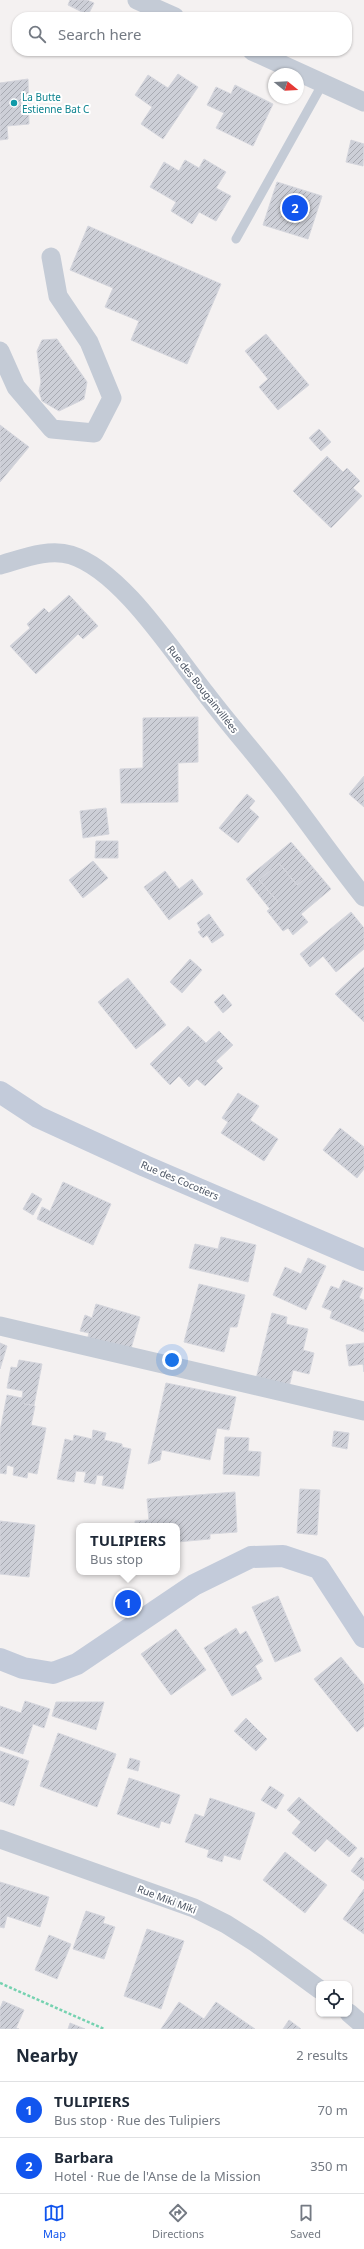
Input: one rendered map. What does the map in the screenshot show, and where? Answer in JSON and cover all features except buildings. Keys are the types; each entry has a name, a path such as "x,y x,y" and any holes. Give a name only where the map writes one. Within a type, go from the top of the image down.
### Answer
{"street":[{"path":"137,0 164,12"},
{"path":"263,56 364,102"},
{"path":"0,351 16,387 52,429 94,433 112,398 88,342 58,296 51,257"},
{"name":"Rue des Bougainvillées","path":"0,565 38,554 58,552 70,555 96,567 135,602 284,790 364,897"},
{"name":"Rue des Cocotiers","path":"0,1092 44,1120 145,1166 364,1260"},
{"path":"0,1326 364,1412"},
{"path":"0,1659 23,1668 53,1673 77,1664 194,1585 251,1557 283,1556 319,1568 364,1638"},
{"name":"Rue Miki Miki","path":"0,1840 194,1908 226,1924 256,1943 316,1987"},
{"path":"352,2016 364,2026"}],"lane":[{"path":"236,239 323,83"}],"path":[{"path":"0,1983 104,2029"}],"place":[{"name":"La Butte Estienne Bat C","path":"14,103"},
{"name":"Barbara","path":"295,208"},
{"name":"TULIPIERS","path":"128,1603"}]}
